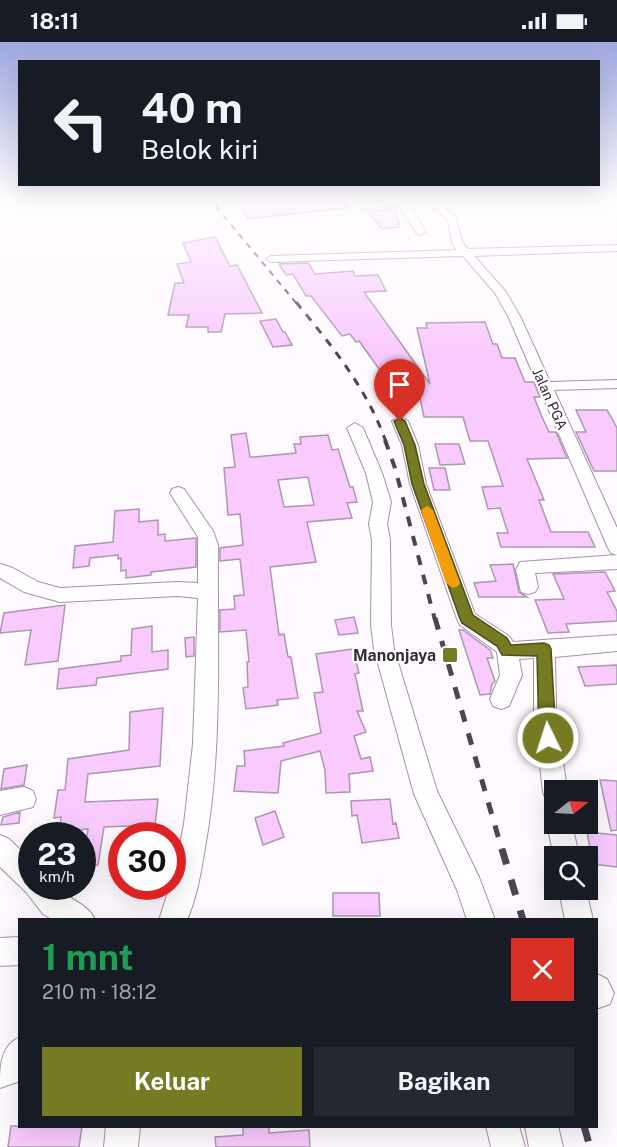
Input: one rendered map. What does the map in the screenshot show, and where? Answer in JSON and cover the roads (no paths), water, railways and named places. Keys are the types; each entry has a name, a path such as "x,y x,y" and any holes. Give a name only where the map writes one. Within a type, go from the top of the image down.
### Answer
{"street":[{"name":"Jalan PGA","path":"462,249 500,292 515,318 617,548"},
{"path":"271,259 468,256 606,249"},
{"path":"544,386 617,384"},
{"path":"400,421 410,445 418,484 467,619 502,642 507,651 511,675 501,699"},
{"path":"355,428 374,473 382,502 378,524 381,540 381,625 384,649 426,794 469,887 480,918"},
{"path":"174,918 178,910 192,847 207,733 207,536 178,493"},
{"path":"528,587 525,570 527,567 617,562"},
{"path":"0,571 41,591 60,595 177,589 207,591"},
{"path":"507,651 617,643"},
{"path":"544,649 547,728 554,780"},
{"path":"0,803 24,799"},
{"path":"0,848 18,867"},
{"path":"49,900 78,918"},
{"path":"575,900 579,918"},
{"path":"0,952 18,951"},
{"path":"0,1072 11,1070 18,1057"},
{"path":"121,1147 123,1128"},
{"path":"503,1128 508,1147"},
{"path":"541,1128 546,1147"}],"railway":[{"path":"251,249 297,304"},
{"path":"296,302 335,351 358,385 369,403 386,442"},
{"path":"385,440 395,468 435,620"},
{"path":"435,618 502,850"},
{"path":"502,849 522,918"},
{"path":"585,1128 590,1147"}],"place":[{"name":"Manonjaya","path":"450,655"}]}
